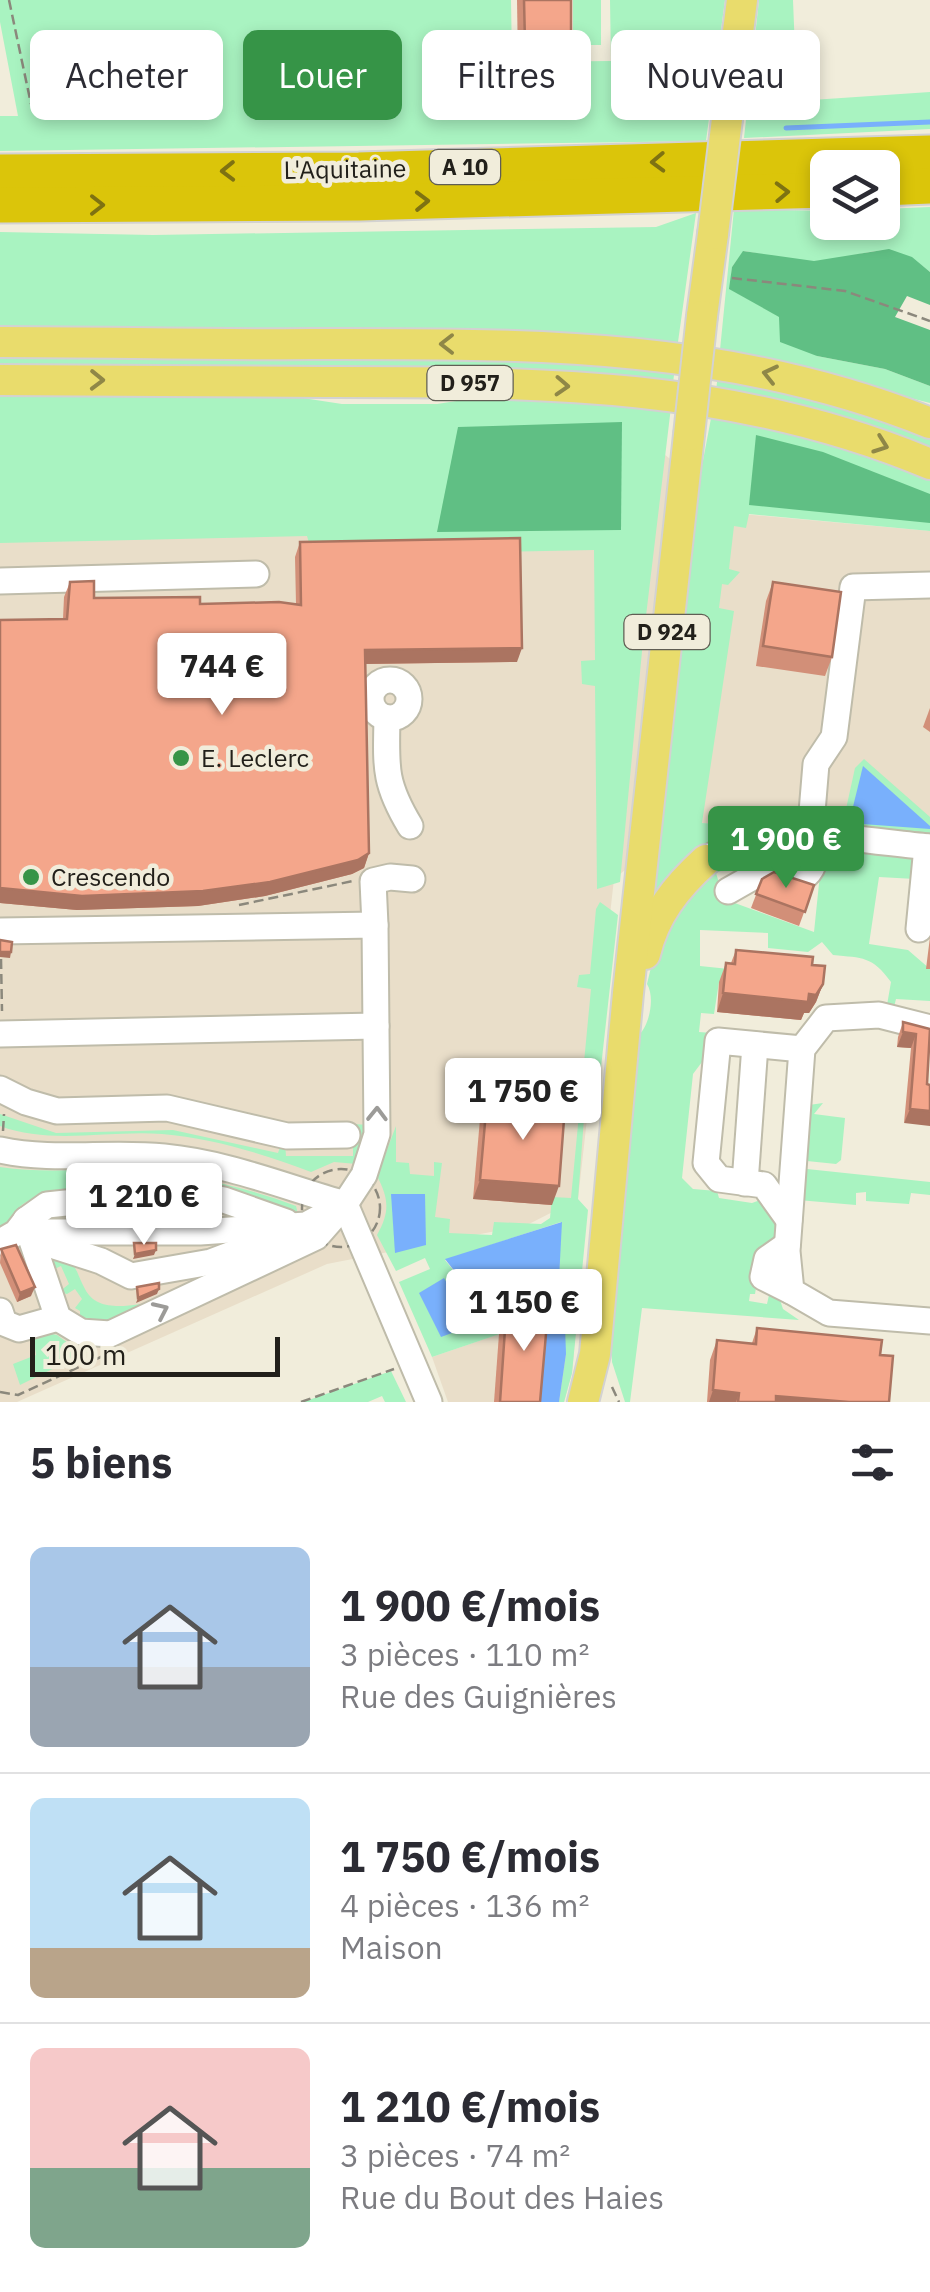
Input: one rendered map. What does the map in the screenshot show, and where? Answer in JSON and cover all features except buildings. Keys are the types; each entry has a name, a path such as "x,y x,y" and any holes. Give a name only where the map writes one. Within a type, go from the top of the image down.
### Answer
{"highway":[{"name":"L'Aquitaine","path":"0,172 396,169 930,152"},
{"path":"900,187 930,186"},
{"name":"L'Aquitaine","path":"0,206 360,203 810,190"}],"main road":[{"name":"D 924","path":"583,1402 595,1354 628,993 702,316 742,0"},
{"name":"D 957","path":"0,342 479,344 648,353 718,362 773,375 930,423"},
{"name":"D 957","path":"0,380 478,383 643,390 824,426 930,464"},
{"path":"628,993 642,968 651,930 668,900 706,860"},
{"name":"D 924","path":"595,1354 602,1402"}],"street":[{"path":"0,581 256,574"},
{"path":"728,890 767,869 802,878 814,865 816,764 834,737 853,587 930,586"},
{"path":"388,718 386,773 395,801 410,826"},
{"path":"706,860 749,838 777,834 928,847 919,929"},
{"path":"18,1233 58,1318 81,1332 110,1334 316,1238 345,1204 368,1167 376,1134 372,881 390,877 412,879"},
{"path":"0,931 375,925"},
{"path":"930,1028 879,1015 826,1018 802,1048 788,1232 792,1291 829,1313 930,1321"},
{"path":"0,1034 376,1026"},
{"path":"788,1232 764,1186 720,1179 706,1163 718,1041 802,1048"},
{"path":"745,1182 755,1044"},
{"path":"0,1089 58,1111 167,1108 287,1136 346,1135"},
{"path":"0,1150 46,1157 120,1154 187,1160 240,1170 345,1204 429,1402"},
{"path":"18,1233 47,1204 178,1191 224,1200 277,1221 310,1225"},
{"path":"18,1233 131,1276 211,1262 310,1225 345,1204"},
{"path":"18,1233 200,1232 310,1225"},
{"path":"0,1312 4,1324 19,1329 58,1318"}],"path":[{"path":"9,0 30,99"},
{"path":"730,278 845,291 930,321"},
{"path":"272,894 272,900"},
{"path":"312,1182 333,1169 352,1170"},
{"path":"372,1183 380,1194 381,1207 372,1233"},
{"path":"302,1402 412,1363"}],"shaded area":[{"path":"622,422 742,514 930,531 930,837 684,822 614,879 578,1199 527,1225 327,1264 17,1402 0,1402 0,440"},
{"path":"578,1307 572,1373 564,1402 448,1402 432,1357"}],"green space":[{"path":"0,0 511,0 512,30 422,30 422,120 591,120 591,61 611,61 611,120 709,120 706,141 0,151 0,116 18,116 0,22"},
{"path":"573,0 601,0 601,45 591,45 591,30 573,30"},
{"path":"610,0 725,0 721,30 611,30 611,61"},
{"path":"759,0 793,0 794,30 756,30"},
{"path":"930,92 930,129 744,138 746,120 820,120 820,99"},
{"path":"930,207 930,272 914,260 887,251 807,261 744,251 732,267 730,289 780,317 817,356 885,369 930,386 930,403 720,350 734,209 810,211 810,240 900,240 900,208"},
{"path":"696,213 678,342 424,331 0,331 0,232 153,235 656,227"},
{"path":"889,249 912,257 930,272 930,305 907,296 895,317 930,330 930,386 885,369 817,356 780,342 779,317 729,289 732,267 743,251 814,261"},
{"path":"0,351 417,354 675,367 673,383 0,370"},
{"path":"718,374 787,387 930,434 930,453 716,391"},
{"path":"0,390 257,391 342,404 437,404 495,395 671,407 620,882 597,889 595,686 582,684 581,661 595,660 594,550 313,556 307,536 0,543"},
{"path":"712,413 777,424 930,478 930,531 749,514 746,528 734,526 729,569 740,572 728,585 722,584 719,608 734,611 702,823 750,826 649,921 695,503"},
{"path":"622,422 621,530 437,532 458,427"},
{"path":"756,435 823,452 930,494 930,523 749,505"},
{"path":"864,759 930,817 930,834 842,827 855,768"},
{"path":"823,845 917,857 915,879 879,877 869,944 908,950 930,969 930,1001 896,999 893,1011 887,1005 891,982 878,967 860,958 833,955 822,942 808,952 768,948 768,933 700,930 700,966 729,969 728,982 719,982 714,1014 701,1013 699,1032 712,1033 708,1054 693,1074 682,1178 693,1189 717,1191 719,1198 752,1203 763,1199 775,1206 781,1240 761,1257 755,1294 750,1294 749,1301 767,1304 769,1295 779,1297 783,1309 799,1320 642,1308 630,1402 625,1402 612,1362 611,1318 639,1035 650,1010 647,984 659,934 688,889 727,859 758,848 811,846 810,855 796,868 795,852 774,848 716,873 724,899 814,932"},
{"path":"600,902 618,915 596,1112 584,1118 578,1199 588,1210 572,1373 564,1402 559,1402 566,1354 541,1320 432,1357 399,1282 430,1269 425,1258 396,1271 377,1235 386,1206 377,1176 396,1126 396,1162 409,1163 410,1174 434,1176 434,1162 442,1163 435,1217 450,1219 449,1233 492,1235 494,1222 541,1224 550,1218 552,1197 571,1198 591,989 577,987 579,975 590,974","holes":["561,1222 558,1299 496,1323 445,1260"]},
{"path":"823,1103 814,1114 845,1118 841,1160 836,1164 807,1161 801,1154 809,1105"},
{"path":"0,1114 56,1133 173,1130 278,1153 285,1143 286,1156 353,1156 353,1124 369,1125 357,1164 334,1162 311,1172 238,1148 181,1136 59,1136 19,1132 0,1126"},
{"path":"0,1167 184,1176 274,1198 296,1206 298,1214 291,1218 224,1188 171,1178 124,1183 118,1192 30,1200 20,1206 0,1231"},
{"path":"807,1169 930,1182 930,1195 911,1193 909,1204 866,1201 866,1192 856,1193 856,1205 798,1200 800,1175"},
{"path":"57,1253 73,1265 85,1289 99,1302 117,1306 158,1302 118,1324 80,1321 80,1311 75,1308 82,1299 75,1289 67,1294 59,1292 69,1284 61,1266 48,1272 45,1258 53,1261"},
{"path":"57,1335 79,1351 91,1350 20,1385 13,1364 36,1355 29,1337"},
{"path":"391,1371 406,1402 385,1402 382,1396 368,1402 303,1402"}],"water":[{"path":"863,766 930,826 930,829 849,823"},
{"path":"391,1194 425,1194 426,1245 395,1253"},
{"path":"562,1222 558,1299 495,1323 445,1259"},
{"path":"444,1278 471,1326 441,1337 419,1293"},
{"path":"542,1325 565,1326 566,1354 559,1402 536,1402"}],"waterway":[{"path":"786,128 930,122"}],"place":[{"name":"E. Leclerc","path":"181,758"},
{"name":"Crescendo","path":"31,877"}]}
